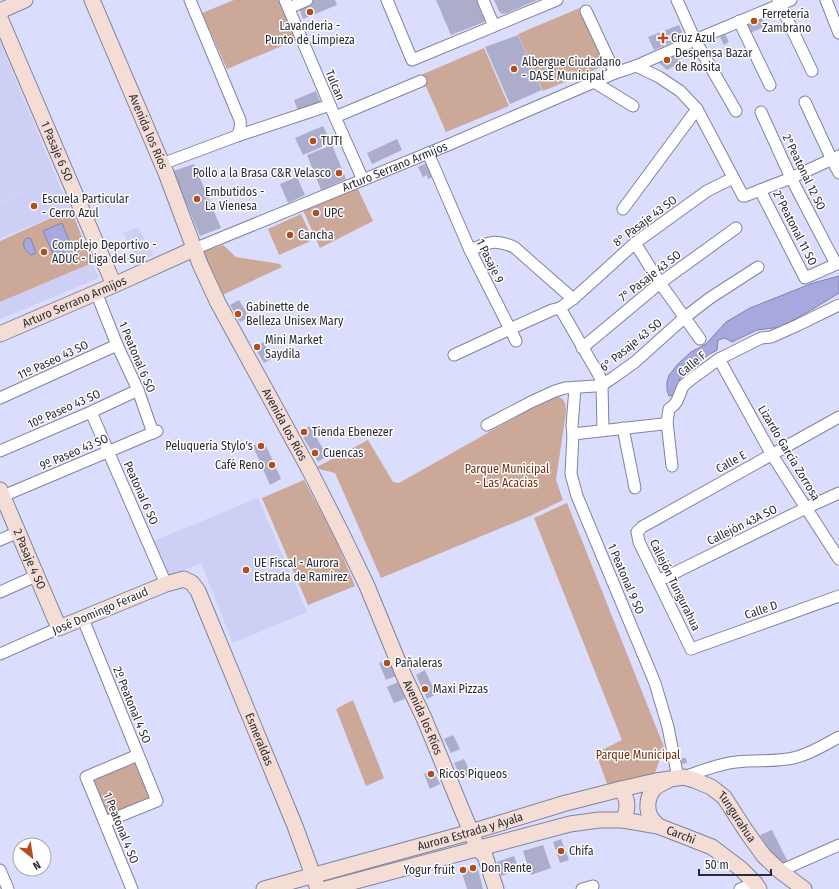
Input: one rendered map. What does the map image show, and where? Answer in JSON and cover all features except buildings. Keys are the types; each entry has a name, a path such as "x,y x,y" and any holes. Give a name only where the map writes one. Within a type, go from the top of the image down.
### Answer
{"street":[{"path":"0,10 25,0"},
{"name":"Avenida los Ríos","path":"92,0 162,164 194,249 218,303 309,469 367,586 478,849 484,856 496,889"},
{"path":"190,0 240,120 241,125 237,136"},
{"path":"287,4 307,0"},
{"path":"387,0 412,60 557,0"},
{"path":"483,0 494,26"},
{"path":"677,0 695,40 736,111"},
{"name":"Arturo Serrano Armijos","path":"0,334 194,249 428,153 614,73 636,66 779,2 791,0"},
{"path":"826,0 839,33"},
{"path":"779,2 812,71"},
{"name":"Tulcan","path":"287,4 362,180"},
{"path":"586,11 614,73"},
{"name":"1 Pasaje 6 SO","path":"0,18 114,285"},
{"path":"739,21 770,85"},
{"path":"636,66 664,80 680,92 698,109 743,196 792,178 835,158"},
{"path":"335,117 420,81"},
{"path":"594,82 633,106"},
{"path":"805,102 835,158 839,173"},
{"path":"162,164 237,136 330,105"},
{"path":"623,209 698,109"},
{"name":"2°Peatonal 12 SO","path":"761,112 792,178 838,263"},
{"name":"1 Pasaje 9","path":"428,153 470,250 516,341"},
{"name":"8° Pasaje 43 SO","path":"560,308 573,299 635,243 707,191 733,178"},
{"name":"2°Peatonal 11 SO","path":"760,190 805,278 838,263"},
{"name":"7° Pasaje 43 SO","path":"582,348 660,283 736,228"},
{"path":"470,250 496,241 514,247 573,299"},
{"path":"635,243 660,283 700,339"},
{"name":"6° Pasaje 43 SO","path":"487,426 555,391 565,388 602,385 635,362 684,318 710,298 758,267"},
{"name":"1 Peatonal 6 SO","path":"96,292 117,345 138,390 155,432"},
{"name":"Calle F","path":"667,422 669,409 677,401 684,386 719,359 761,338 771,337 798,326 839,305"},
{"path":"454,355 552,310 560,308 600,377 602,385 603,430"},
{"name":"11º Paseo 43 SO","path":"0,398 117,345"},
{"name":"Lizardo García Zorrosa","path":"719,359 772,455 839,559"},
{"name":"1 Peatonal 9 SO","path":"575,388 572,426 571,474 577,496 655,683 668,727 678,778"},
{"name":"10º Paseo 43 SO","path":"0,451 138,390"},
{"name":"Peatonal 6 SO","path":"91,412 166,584"},
{"name":"Calle E","path":"637,532 642,527 839,417"},
{"path":"573,434 667,422 672,466"},
{"path":"623,428 635,488"},
{"name":"9º Paseo 43 SO","path":"1,493 108,452 155,432"},
{"name":"2 Pasaje 4 SO","path":"1,493 58,628"},
{"name":"Callejón 43A SO","path":"658,581 839,493"},
{"path":"0,540 18,532"},
{"name":"Callejón Tungurahua","path":"637,532 639,542 691,649"},
{"path":"0,592 36,576"},
{"name":"José Domingo Feraud","path":"0,654 58,628 166,584 184,579 192,583 198,591"},
{"name":"Esmeraldas","path":"198,591 295,826 315,882"},
{"name":"Calle D","path":"691,649 839,596"},
{"name":"2º Peatonal 4 SO","path":"83,618 157,801 105,822"},
{"path":"658,826 651,818 647,808 648,798 654,789 662,783 715,766 738,761 777,761 798,757 839,737"},
{"name":"1 Peatonal 4 SO","path":"132,889 86,777 138,755"},
{"name":"Aurora Estrada y Ayala","path":"264,889 315,882 566,803 639,784 678,778"},
{"name":"Tungurahua","path":"678,778 694,780 711,787 724,797 764,856 780,871 804,889"},
{"path":"620,789 625,796 627,804 623,820"},
{"name":"Aurora Estrada y Ayala","path":"326,889 570,824 599,820 623,820 658,826"},
{"name":"Carchi","path":"658,826 712,847 741,868 757,886"},
{"path":"780,871 839,845"},
{"name":"Avenida los Ríos","path":"478,849 478,858 489,889"},
{"path":"0,870 8,889"},
{"path":"740,889 757,886"}],"shaded area":[{"path":"0,42 56,177 0,202"},
{"name":"Escuela Particular - Cerro Azul","path":"56,177 70,209 0,239 0,203"},
{"path":"62,223 76,257 58,265 43,231"},
{"path":"138,227 153,255 138,262 123,233"},
{"path":"27,238 31,239 36,253 31,255 25,249 24,242"},
{"path":"92,263 99,278 0,319 0,302"},
{"path":"839,276 839,293 781,327 757,330 732,342 725,338 718,340 717,350 708,355 680,378 675,395 669,396 667,382 669,375 691,352 706,344 726,322 750,308 813,283"},
{"name":"UE Fiscal - Aurora Estrada de Ramirez","path":"258,498 307,612 233,643 201,563 166,577 151,542"}],"green space":[{"path":"234,0 279,0 296,40 227,69 202,13"},
{"path":"582,7 606,65 543,91 518,34"},
{"path":"484,48 509,106 446,132 421,75"},
{"path":"356,185 373,221 320,248 302,208"},
{"name":"Complejo Deportivo - ADUC - Liga del Sur","path":"71,209 92,263 0,302 0,241"},
{"name":"Cancha","path":"301,214 313,240 279,255 268,229"},
{"path":"223,245 236,257 280,264 282,267 220,296 199,253"},
{"name":"Parque Municipal - Las Acacias","path":"553,396 562,398 566,408 556,480 563,500 530,516 381,578 335,473 315,468 368,440 393,482 399,483"},
{"path":"304,480 336,540 355,586 308,605 262,498"},
{"name":"Parque Municipal","path":"567,503 664,747 655,773 608,787 596,753 622,740 534,518"},
{"path":"353,700 384,778 366,786 336,709"},
{"path":"136,759 152,798 107,817 91,779"}],"place":[{"name":"Lavanderia - Punto de Limpieza","path":"310,12"},
{"name":"Ferretería Zambrano","path":"754,21"},
{"name":"Cruz Azul","path":"663,38"},
{"name":"Despensa Bazar de Rosita","path":"667,60"},
{"name":"Albergue Ciudadano - DASE Municipal","path":"514,69"},
{"name":"TUTI","path":"313,141"},
{"name":"Pollo a la Brasa C&R Velasco","path":"339,173"},
{"name":"Embutidos - La Vienesa","path":"197,199"},
{"name":"Escuela Particular - Cerro Azul","path":"34,206"},
{"name":"UPC","path":"316,213"},
{"name":"Cancha","path":"290,235"},
{"name":"Complejo Deportivo - ADUC - Liga del Sur","path":"44,252"},
{"name":"Gabinette de Belleza Unisex Mary","path":"238,314"},
{"name":"Mini Market Saydila","path":"257,347"},
{"name":"Tienda Ebenezer","path":"304,432"},
{"name":"Peluquería Stylo's","path":"261,446"},
{"name":"Cuencas","path":"315,453"},
{"name":"Café Reno","path":"272,465"},
{"name":"UE Fiscal - Aurora Estrada de Ramirez","path":"246,570"},
{"name":"Pañaleras","path":"387,663"},
{"name":"Maxi Pizzas","path":"425,689"},
{"name":"Ricos Piqueos","path":"431,774"},
{"name":"Chifa","path":"561,851"},
{"name":"Don Rente","path":"473,868"},
{"name":"Yogur fruit","path":"463,870"}]}
